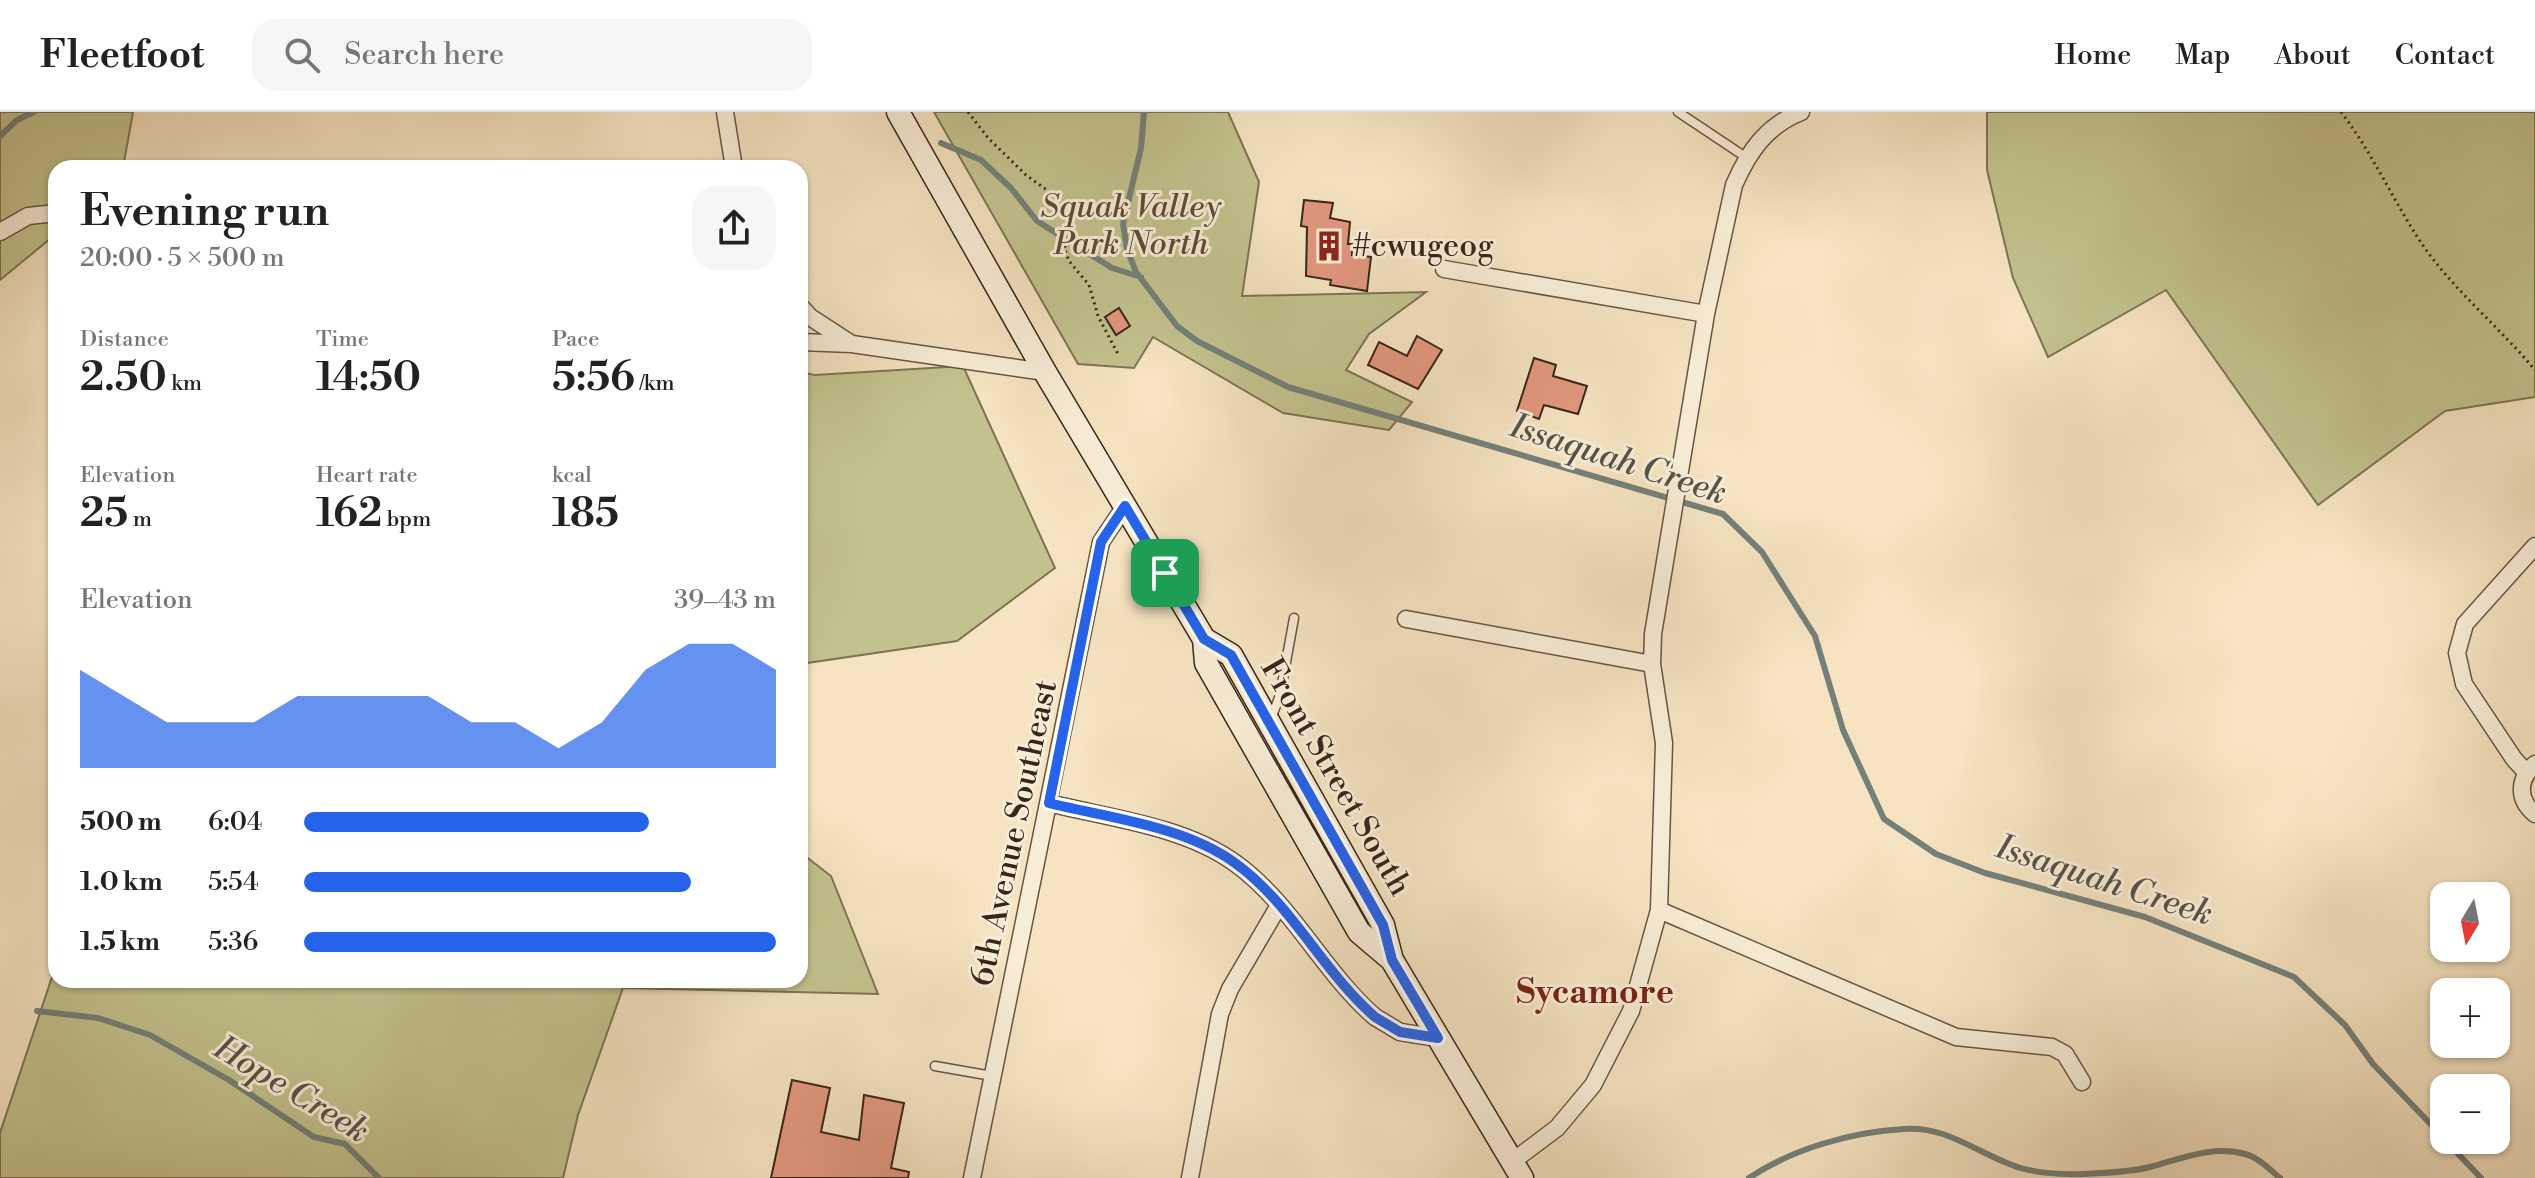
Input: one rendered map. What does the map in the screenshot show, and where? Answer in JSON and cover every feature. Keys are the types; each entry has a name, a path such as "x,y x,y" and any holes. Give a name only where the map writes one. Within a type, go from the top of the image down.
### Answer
{"main road":[{"name":"Front Street South","path":"898,112 1045,372 1204,639 1206,663 1359,932 1392,960"},
{"name":"Front Street South","path":"1204,639 1231,655 1383,925 1392,960 1518,1169"},
{"path":"1284,802 1306,790"}],"street":[{"path":"725,112 733,160"},
{"path":"1518,1169 1593,1085 1631,1011 1659,910 1664,743 1652,664 1656,601 1706,314 1734,185 1747,158 1768,130 1801,112"},
{"path":"0,232 28,216 48,214"},
{"path":"1444,269 1706,314"},
{"path":"808,315 852,344"},
{"path":"808,342 852,344 1045,372"},
{"name":"6th Avenue Southeast","path":"972,1178 1101,542 1125,506"},
{"path":"2535,546 2465,624 2457,653 2464,684 2514,759 2531,768 2522,780 2523,798 2535,814"},
{"path":"1406,619 1652,664"},
{"path":"1049,803 1162,831 1215,850 1255,880 1375,1017 1400,1032 1438,1038"},
{"path":"1190,1178 1220,1014 1230,989 1278,907"},
{"path":"1659,910 1956,1037 2052,1047 2065,1054 2082,1082"}],"lane":[{"path":"1678,112 1747,158"},
{"path":"1269,724 1280,695 1294,618"},
{"path":"935,1066 993,1076"}],"path":[{"path":"968,112 989,139 1026,175 1069,206 1071,235 1064,248 1069,261 1089,285 1098,316 1118,354"},
{"path":"2341,112 2369,148 2396,202 2426,250 2535,370"}],"green space":[{"path":"0,112 133,112 124,160 48,160 48,241 0,280"},
{"name":"Squak Valley Park North","path":"934,112 1228,112 1259,182 1242,296 1426,292 1369,334 1346,370 1412,402 1389,430 1283,413 1153,337 1134,368 1078,364"},
{"path":"1987,112 2535,112 2535,397 2445,411 2318,505 2166,290 2048,357 2013,278 1987,170"},
{"path":"963,366 1055,568 957,641 808,663 808,374"},
{"path":"808,858 831,876 878,994 623,988 808,988"},
{"path":"48,988 623,988 578,1115 563,1178 0,1178 0,1133"}],"building":[{"name":"#cwugeog","path":"1304,200 1333,203 1330,218 1350,222 1348,244 1352,244 1352,255 1371,257 1367,291 1330,285 1331,280 1306,276 1307,227 1301,226"},
{"path":"1119,308 1130,326 1116,335 1105,317"},
{"name":"#cwugeog","path":"1417,336 1442,350 1418,389 1368,365 1379,342 1407,356"},
{"path":"1534,358 1556,365 1553,376 1587,386 1578,414 1544,405 1539,419 1517,411"},
{"path":"792,1080 830,1088 821,1132 859,1140 864,1095 904,1103 891,1168 909,1172 908,1178 771,1178"}],"waterway":[{"path":"0,136 17,120 34,112"},
{"name":"Issaquah Creek","path":"1144,112 1141,148 1123,224 1127,249 1136,272 1177,326 1197,341 1288,387 1723,514 1762,552 1815,636 1843,730 1884,819 1936,854 1985,873 2145,917 2294,977 2345,1025 2373,1064 2430,1123"},
{"path":"941,143 981,160 1011,188 1037,221 1112,268 1141,277"},
{"name":"Hope Creek","path":"37,1011 98,1018 150,1035 229,1080 314,1137 345,1144 379,1178"},
{"name":"Hope Creek","path":"1749,1178 1784,1159 1823,1144 1863,1134 1904,1129 1947,1135 2012,1165 2038,1172 2076,1174 2126,1171 2221,1151 2250,1156 2280,1178"},
{"name":"Issaquah Creek","path":"2458,1154 2481,1178"}],"place":[{"name":"#cwugeog","path":"1329,246"}],"district":[{"name":"Sycamore","path":"1595,993"}],"route":[{"path":"1125,506 1165,573 1204,639 1231,655 1383,925 1392,960 1438,1038 1400,1032 1375,1017 1255,880 1215,850 1162,831 1049,803 1101,542 1107,528 1125,506"}]}
